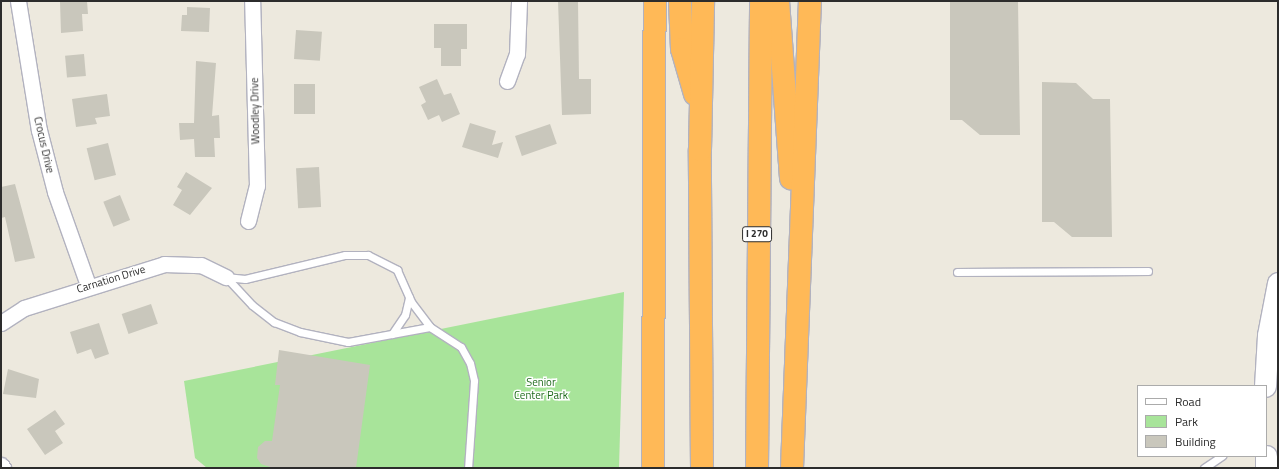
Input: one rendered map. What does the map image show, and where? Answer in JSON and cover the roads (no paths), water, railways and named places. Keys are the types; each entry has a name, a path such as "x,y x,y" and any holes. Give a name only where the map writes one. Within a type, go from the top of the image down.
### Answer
{"highway":[{"path":"653,468 655,1"},
{"path":"680,1 682,49 701,114"},
{"path":"702,468 701,114 704,1"},
{"name":"I 270","path":"757,468 761,1"},
{"path":"778,1 798,310"},
{"path":"792,468 810,1"}],"street":[{"name":"Crocus Drive","path":"18,1 39,130 55,192 88,285"},
{"name":"Woodley Drive","path":"248,221 257,186 252,1"},
{"path":"507,81 517,54 519,1"},
{"name":"Carnation Drive","path":"1,323 24,308 88,285 164,264 200,265 226,277"},
{"path":"1265,385 1268,335 1278,283"},
{"path":"1266,457 1266,468"}],"lane":[{"path":"226,277 245,280 345,255 368,255 397,270 409,295 430,327 461,347 470,363 474,381 468,468"},
{"path":"957,272 1148,271"},
{"path":"226,277 252,305 274,322 300,332 348,342 430,327"},
{"path":"390,335 405,315 409,295"},
{"path":"1204,468 1220,457"}],"park label":[{"name":"Senior Center Park","path":"541,389"}]}
